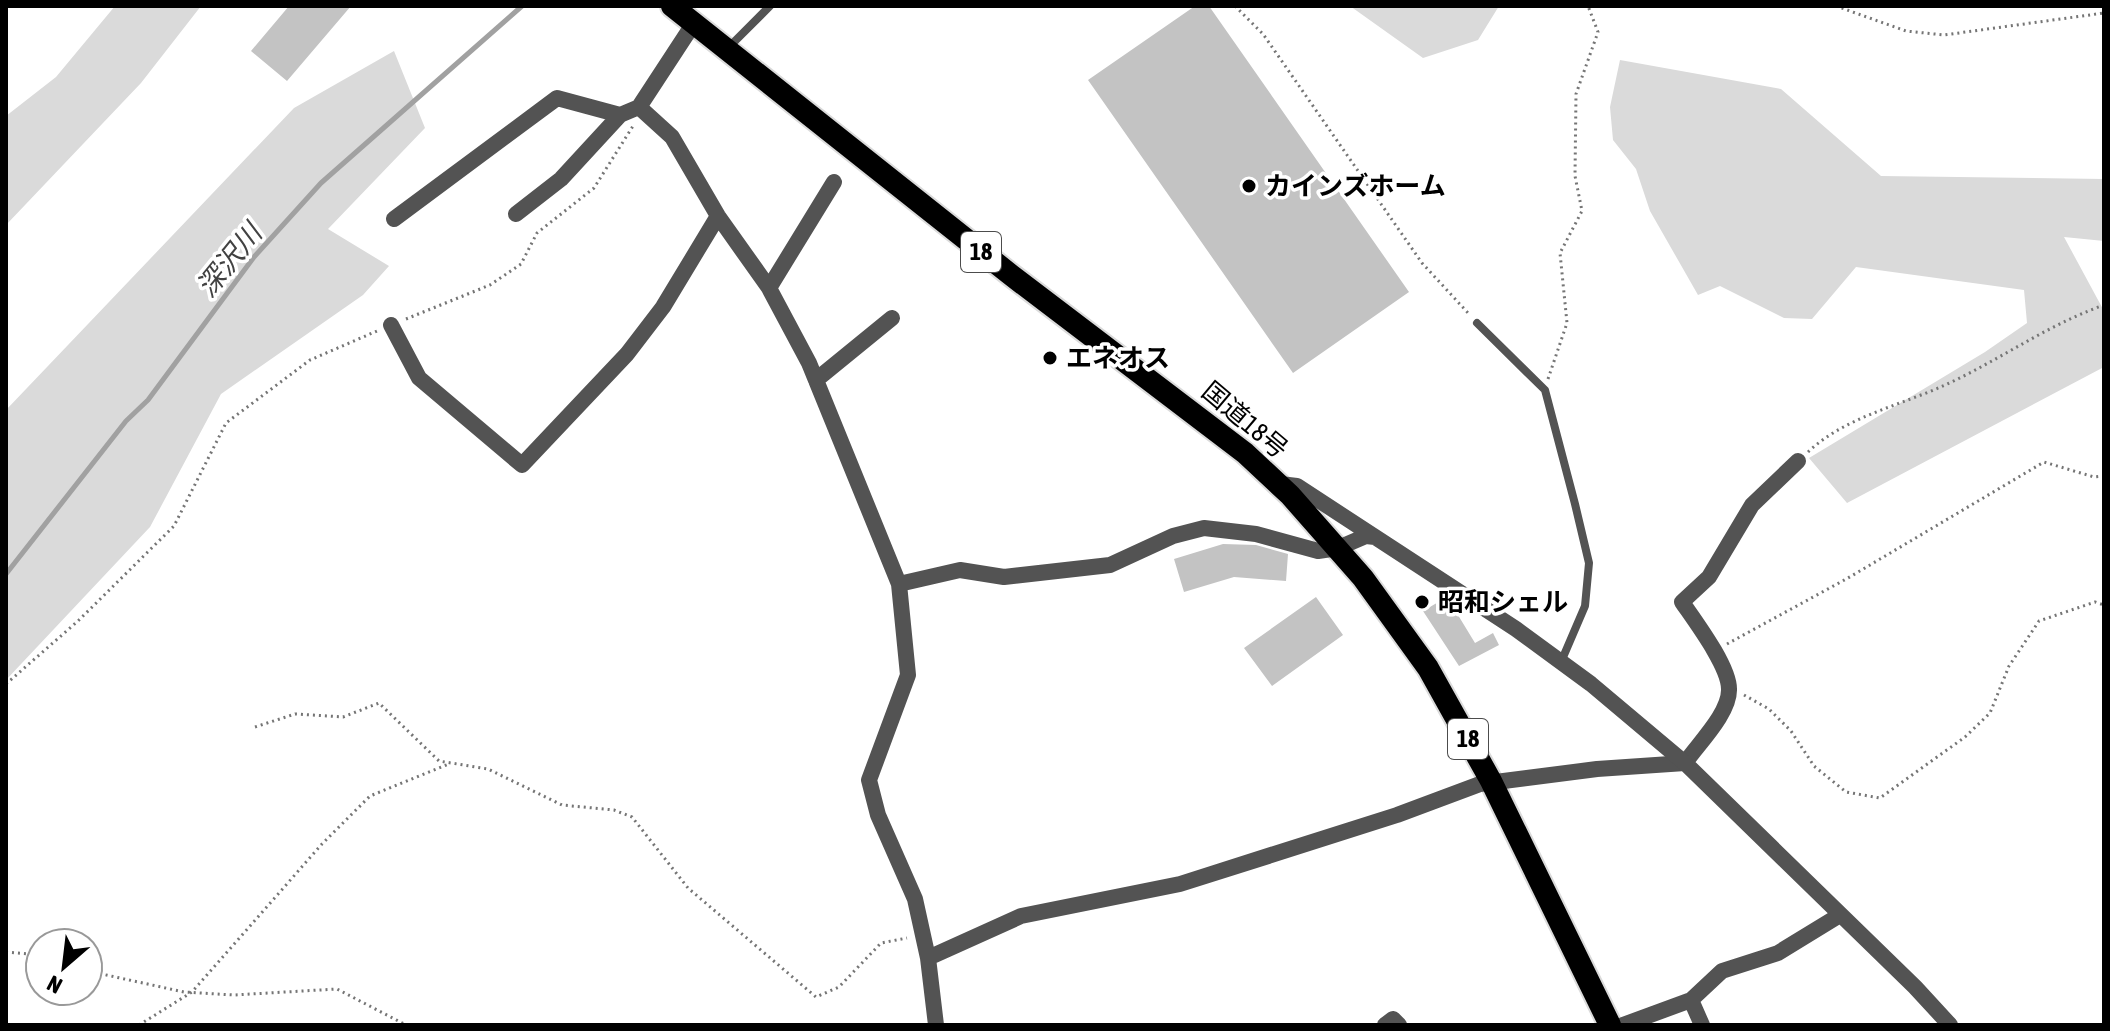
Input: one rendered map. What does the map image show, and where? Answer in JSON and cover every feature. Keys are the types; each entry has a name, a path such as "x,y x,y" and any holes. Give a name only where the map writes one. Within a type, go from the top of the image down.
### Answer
{"highway":[{"name":"国道18号","path":"683,17 1245,453 1278,483 1338,548 1428,668 1491,781 1610,1025"}],"street":[{"path":"516,214 561,179 620,115 639,107 683,17"},
{"path":"394,219 557,98 620,115"},
{"path":"639,107 672,137 718,216 769,288 816,380 899,584 908,675 869,780 878,815 915,899 928,958 936,1025"},
{"path":"769,288 834,182"},
{"path":"391,325 419,378 522,465 627,354 663,307 718,216"},
{"path":"816,380 892,318"},
{"path":"928,958 1021,916 1180,884 1491,781 1685,763 1726,705 1730,687 1714,651 1682,602 1709,577 1752,505 1798,461"},
{"path":"1278,483 1297,486 1561,662 1685,763 1950,1025"},
{"path":"899,584 960,570 1004,577 1110,565 1173,536 1204,528 1256,534 1318,551 1338,548 1366,536 1375,537"},
{"path":"1623,1025 1691,1000 1722,971 1778,953 1840,915"},
{"path":"1691,1000 1702,1025"},
{"path":"1385,1025 1393,1019 1399,1025"}],"lane":[{"path":"725,51 770,6"},
{"path":"1477,323 1545,390 1589,563 1585,606 1561,662"}],"path":[{"path":"1235,6 1263,34 1337,134 1422,263 1477,323"},
{"path":"1545,390 1567,323 1560,253 1582,211 1575,176 1576,94 1598,32 1588,6"},
{"path":"1836,6 1906,31 1944,35 2104,13"},
{"path":"6,684 78,621 174,526 226,423 310,360 490,285 521,264 537,233 594,188 632,131 639,107"},
{"path":"1798,461 1827,433 1947,384 2063,319 2104,305"},
{"path":"1714,651 1848,578 2044,462 2094,477 2104,476"},
{"path":"1730,687 1769,709 1791,731 1814,766 1846,792 1880,798 1965,737 1990,713 2009,666 2039,621 2095,602 2104,605"},
{"path":"255,727 295,714 343,717 379,703 439,761 488,769 562,805 614,810 632,817 688,888 816,997 839,987 881,943 923,935"},
{"path":"139,1025 192,992 322,844 370,796 452,763"},
{"path":"104,974 192,992 234,995 337,989 406,1025"}],"shaded area":[{"path":"115,6 201,6 141,83 6,225 6,116 56,77"},
{"path":"1350,6 1499,6 1478,40 1423,58"},
{"path":"394,51 425,128 328,229 389,266 363,295 221,394 150,527 6,680 6,410 294,108"},
{"path":"1620,60 1781,89 1881,176 2104,179 2104,241 2064,237 2104,311 2104,367 1847,503 1809,458 1985,352 2027,323 2024,290 1856,267 1812,319 1784,318 1720,286 1698,295 1650,211 1636,169 1613,140 1610,107"}],"building":[{"path":"289,6 351,6 287,81 251,51"},
{"name":"カインズホーム","path":"1195,6 1209,6 1409,292 1293,373 1088,80"},
{"path":"1223,544 1256,545 1288,554 1286,581 1234,577 1184,592 1174,559"},
{"path":"1316,597 1343,635 1272,686 1244,648"},
{"path":"1447,597 1475,643 1493,633 1499,645 1459,666 1423,611"}],"waterway":[{"name":"深沢川","path":"6,574 126,421 148,400 254,257 321,183 522,6"}],"place":[{"name":"カインズホーム","path":"1249,186"},
{"name":"エネオス","path":"1050,358"},
{"name":"昭和シェル","path":"1422,602"}]}
